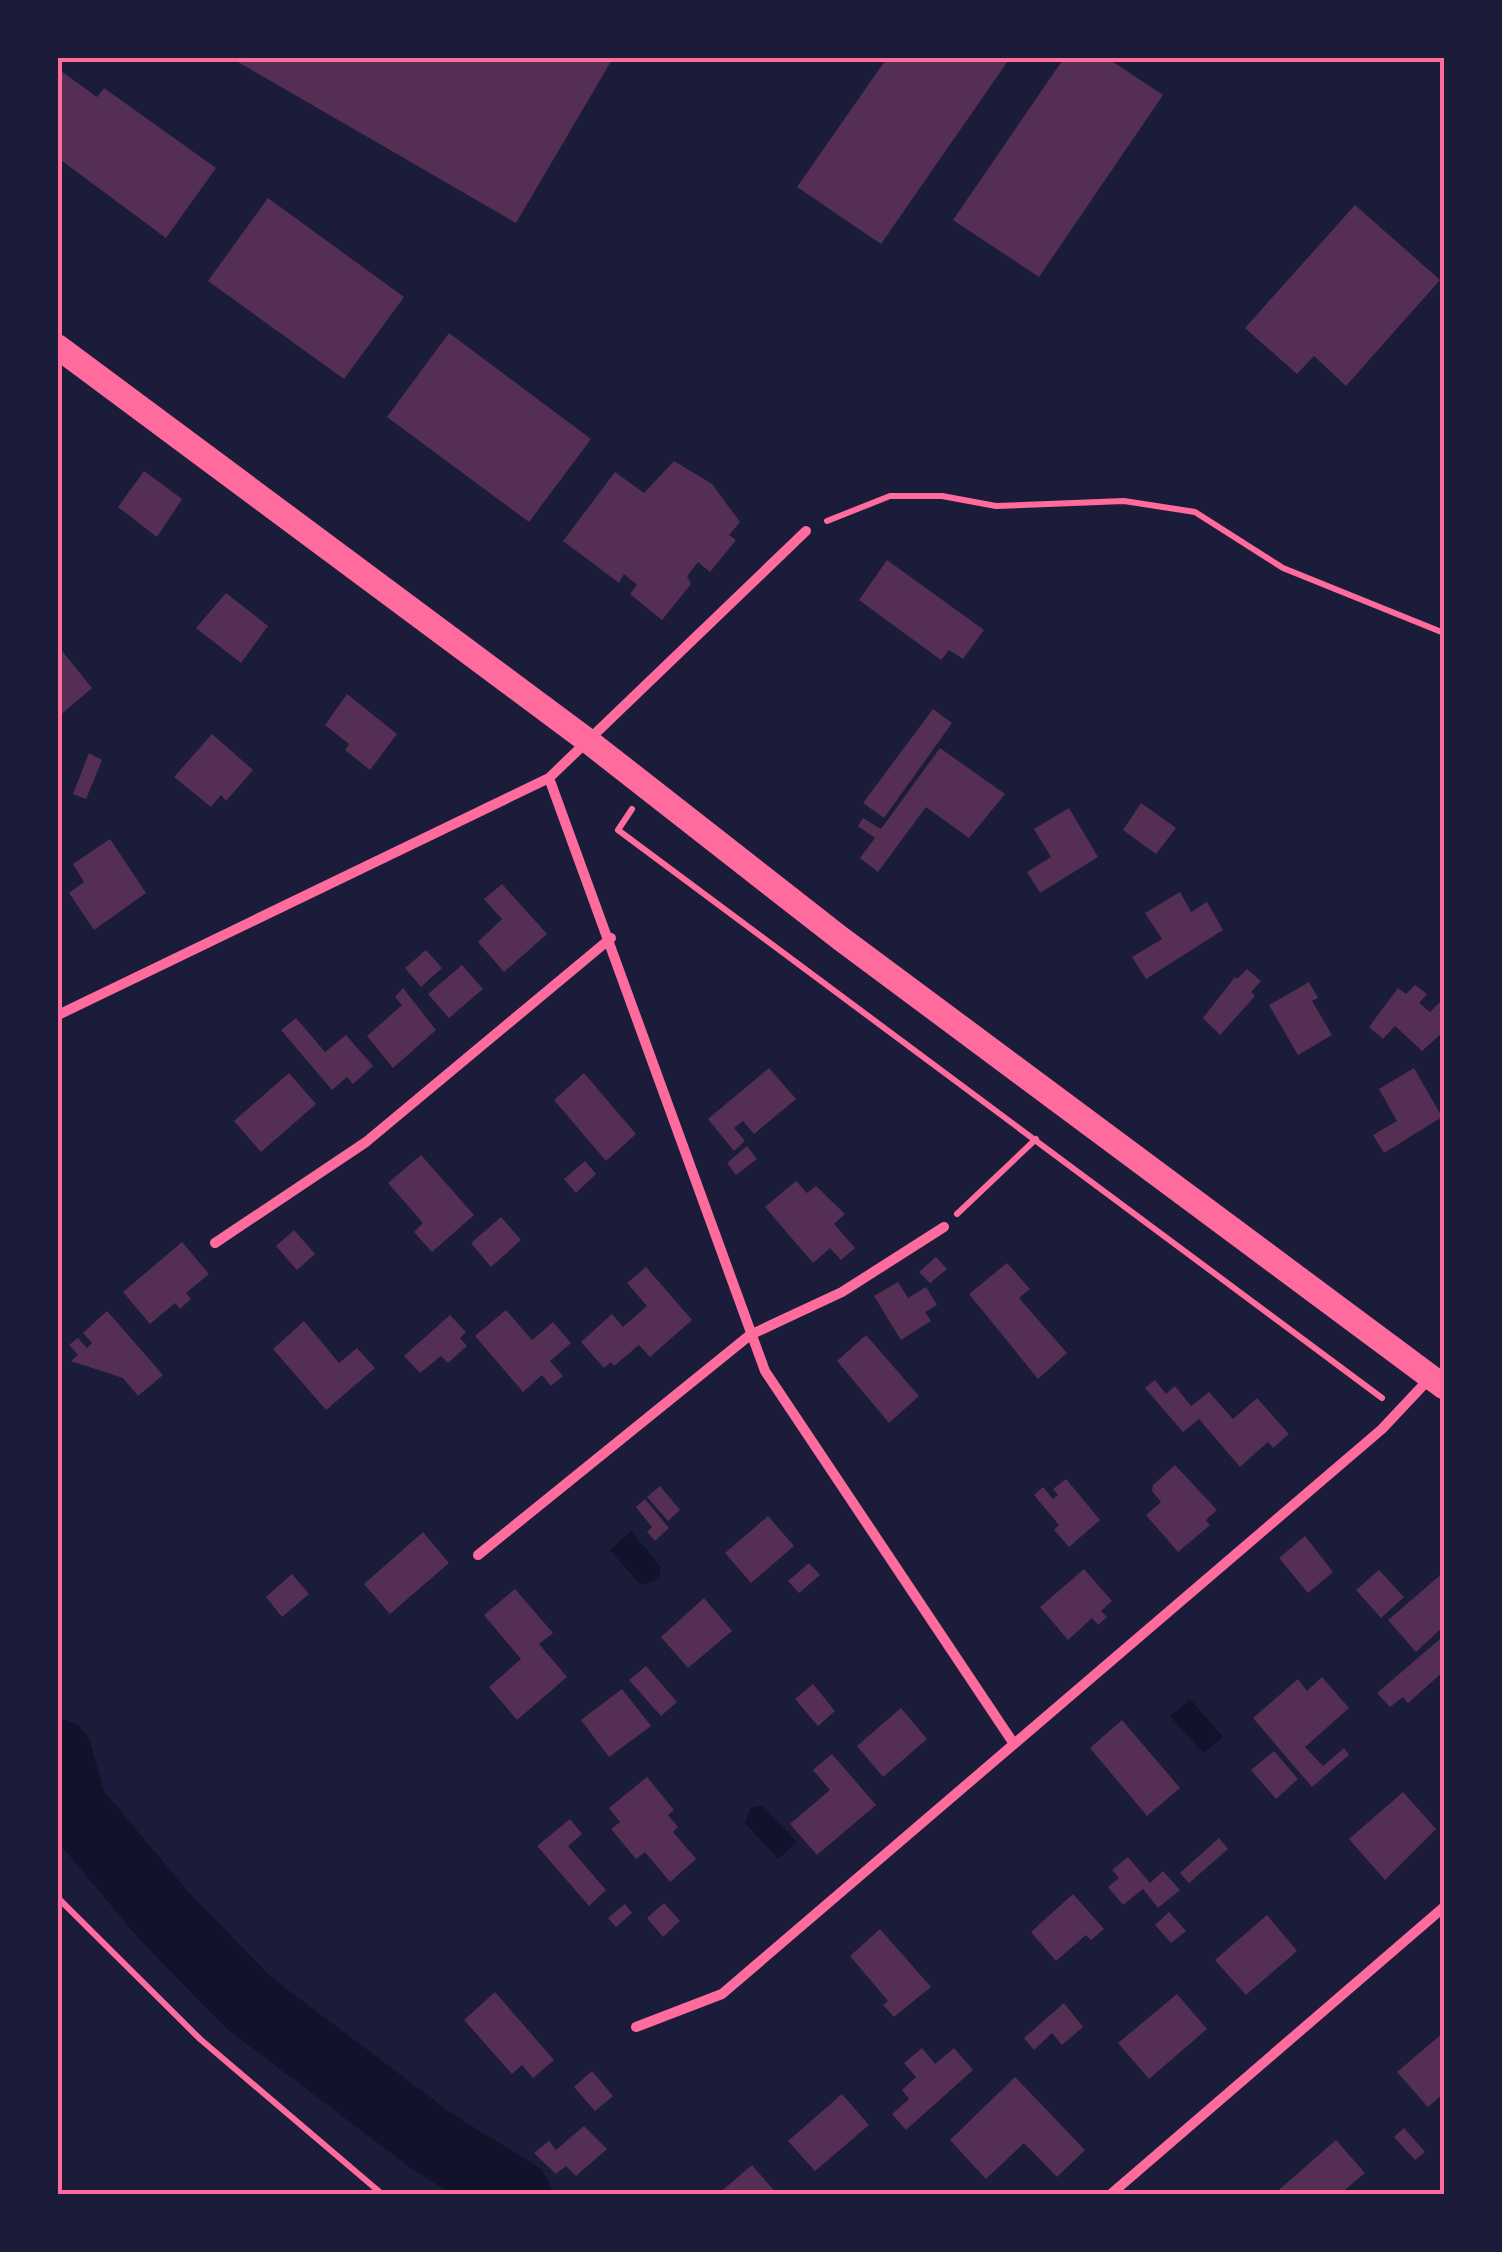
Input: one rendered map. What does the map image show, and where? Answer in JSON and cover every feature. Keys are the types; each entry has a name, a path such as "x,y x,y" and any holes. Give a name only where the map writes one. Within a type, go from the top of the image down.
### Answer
{"main road":[{"path":"58,347 588,742 840,938 1438,1382"}],"street":[{"path":"58,1016 550,778 806,531"},
{"path":"550,778 765,1370 1014,1744"},
{"path":"215,1242 366,1142 611,938"},
{"path":"478,1555 750,1335 842,1292 944,1227"},
{"path":"636,2027 722,1994 1399,1410 1438,1382"},
{"path":"1111,2194 1444,1907"}],"path":[{"path":"806,531 890,496 942,496 996,506 1124,501 1194,512 1283,568 1444,633"},
{"path":"647,788 618,830 1399,1410"},
{"path":"944,1227 1036,1140"},
{"path":"58,1898 200,2039 382,2194"}],"shaded area":[{"path":"631,1531 661,1567 659,1579 641,1585 610,1550"},
{"path":"1190,1699 1223,1737 1203,1753 1170,1716"},
{"path":"763,1806 797,1842 778,1859 745,1823 750,1809"}],"building":[{"path":"231,58 613,58 516,223"},
{"path":"887,58 1010,58 881,244 797,187"},
{"path":"1064,58 1107,58 1163,95 1039,277 953,220"},
{"path":"58,69 97,97 104,88 216,168 166,238 58,158"},
{"path":"268,198 404,297 344,379 208,281"},
{"path":"1355,205 1440,280 1346,386 1314,356 1297,374 1245,328"},
{"path":"449,333 591,439 529,522 387,417"},
{"path":"674,461 712,484 740,522 729,535 736,540 710,572 698,562 687,576 691,584 662,620 630,594 637,585 624,574 619,583 563,541 615,472 644,493"},
{"path":"144,471 182,499 157,537 118,507"},
{"path":"887,560 984,630 963,659 949,650 941,660 859,600"},
{"path":"226,593 268,626 241,663 196,628"},
{"path":"58,646 92,688 58,717"},
{"path":"347,694 397,734 370,770 345,750 349,744 325,725"},
{"path":"933,709 952,723 884,818 863,803"},
{"path":"212,734 253,770 226,801 221,795 211,807 174,777"},
{"path":"940,748 1005,794 969,838 926,807 878,872 860,858 875,838 858,826 863,818 881,829"},
{"path":"89,753 102,760 86,799 73,794"},
{"path":"1141,803 1176,828 1156,854 1123,830"},
{"path":"1069,808 1098,857 1040,893 1027,872 1051,857 1034,829"},
{"path":"110,839 146,893 94,930 69,893 84,882 73,864"},
{"path":"502,884 547,934 504,972 478,942 502,919 484,899"},
{"path":"1180,892 1191,912 1207,902 1223,930 1146,979 1132,957 1162,939 1145,913"},
{"path":"426,950 442,968 421,987 405,968"},
{"path":"462,965 483,989 449,1018 428,994"},
{"path":"1247,969 1261,981 1251,992 1255,996 1220,1035 1203,1018 1235,977"},
{"path":"1309,982 1318,998 1312,1001 1332,1035 1298,1055 1269,1005"},
{"path":"1415,985 1427,994 1419,1003 1430,1012 1444,998 1444,1031 1422,1051 1395,1026 1383,1039 1369,1027 1398,988 1406,994"},
{"path":"403,988 436,1030 393,1068 367,1036 402,1005 395,997"},
{"path":"296,1018 325,1052 346,1035 373,1066 353,1084 347,1077 332,1090 281,1030"},
{"path":"769,1068 796,1099 754,1134 743,1121 734,1128 745,1141 734,1151 708,1119"},
{"path":"1414,1068 1442,1117 1384,1153 1373,1135 1397,1121 1379,1089"},
{"path":"289,1073 316,1104 261,1152 234,1121"},
{"path":"584,1073 636,1134 606,1161 554,1100"},
{"path":"747,1146 757,1159 736,1175 727,1163"},
{"path":"421,1155 474,1215 432,1252 414,1232 423,1223 388,1183"},
{"path":"585,1161 596,1174 576,1193 564,1179"},
{"path":"796,1181 807,1193 816,1186 845,1214 834,1224 855,1248 841,1260 830,1248 813,1263 765,1207"},
{"path":"501,1217 521,1240 491,1267 471,1243"},
{"path":"294,1230 315,1254 297,1270 276,1246"},
{"path":"182,1242 209,1274 186,1293 191,1299 180,1309 175,1303 150,1324 123,1292"},
{"path":"936,1257 947,1269 930,1283 919,1272"},
{"path":"1007,1263 1030,1289 1019,1298 1067,1353 1038,1379 969,1294"},
{"path":"646,1267 692,1320 650,1357 639,1345 614,1366 611,1362 604,1368 581,1342 612,1314 623,1327 647,1306 627,1283"},
{"path":"898,1282 908,1298 926,1287 937,1305 925,1312 931,1321 901,1340 874,1296"},
{"path":"506,1310 532,1340 553,1322 571,1343 550,1361 563,1376 551,1386 542,1375 523,1392 475,1336"},
{"path":"107,1311 163,1375 138,1396 123,1378 71,1361 78,1355 69,1345 78,1338 87,1348 92,1343 83,1333"},
{"path":"450,1315 466,1332 460,1338 467,1346 448,1363 441,1356 420,1373 404,1356"},
{"path":"304,1321 339,1363 357,1348 375,1368 326,1410 273,1349"},
{"path":"866,1335 919,1396 889,1423 837,1361"},
{"path":"1155,1380 1166,1394 1175,1386 1191,1406 1209,1392 1233,1419 1257,1398 1289,1434 1273,1448 1268,1442 1240,1467 1199,1419 1183,1432 1145,1388"},
{"path":"1175,1465 1217,1510 1206,1520 1210,1525 1178,1552 1146,1515 1161,1502 1152,1491 1153,1485"},
{"path":"1066,1479 1100,1520 1069,1547 1054,1530 1059,1525 1034,1495 1043,1487 1053,1499 1058,1495 1053,1489"},
{"path":"660,1486 680,1510 668,1521 647,1497"},
{"path":"645,1499 669,1528 655,1541 647,1532 652,1527 636,1507"},
{"path":"768,1516 794,1546 751,1583 725,1553"},
{"path":"423,1532 449,1563 390,1614 364,1584"},
{"path":"1305,1536 1333,1572 1308,1593 1279,1558"},
{"path":"809,1563 820,1575 799,1593 788,1581"},
{"path":"1084,1569 1112,1601 1101,1611 1107,1617 1098,1625 1092,1618 1068,1640 1040,1607"},
{"path":"1379,1570 1404,1597 1381,1618 1356,1590"},
{"path":"1444,1572 1444,1626 1416,1652 1388,1620"},
{"path":"292,1574 309,1594 282,1617 266,1597"},
{"path":"515,1589 553,1633 539,1644 567,1677 517,1720 489,1687 521,1659 484,1615"},
{"path":"704,1598 732,1631 688,1668 661,1637"},
{"path":"1440,1639 1444,1644 1444,1671 1408,1703 1403,1697 1390,1707 1377,1693"},
{"path":"646,1666 677,1702 661,1716 629,1680"},
{"path":"1322,1677 1349,1708 1305,1747 1323,1766 1344,1748 1349,1755 1312,1787 1253,1718 1298,1679 1307,1691"},
{"path":"813,1684 835,1711 818,1726 795,1699"},
{"path":"622,1689 651,1726 609,1757 581,1720"},
{"path":"901,1708 927,1739 883,1777 857,1746"},
{"path":"1122,1720 1180,1788 1147,1816 1090,1748"},
{"path":"1274,1751 1298,1779 1276,1799 1251,1770"},
{"path":"832,1754 876,1805 817,1855 790,1824 830,1790 813,1770"},
{"path":"647,1777 674,1810 668,1815 678,1827 673,1832 696,1859 670,1882 645,1852 636,1859 611,1829 620,1822 609,1808"},
{"path":"1403,1792 1436,1829 1385,1880 1349,1839"},
{"path":"570,1819 582,1834 568,1846 606,1890 589,1906 537,1846"},
{"path":"1219,1838 1228,1849 1189,1883 1180,1873"},
{"path":"1128,1857 1150,1883 1163,1871 1180,1890 1158,1908 1143,1889 1123,1905 1108,1887 1119,1878 1112,1870"},
{"path":"1073,1894 1104,1929 1091,1940 1086,1935 1056,1961 1031,1932"},
{"path":"664,1903 680,1921 663,1937 647,1918"},
{"path":"625,1904 632,1913 616,1927 608,1918"},
{"path":"1169,1912 1186,1931 1171,1943 1155,1925"},
{"path":"1267,1915 1297,1951 1246,1995 1215,1960"},
{"path":"880,1929 931,1987 894,2017 883,2005 888,2001 850,1956"},
{"path":"495,1992 554,2060 533,2078 522,2065 512,2074 464,2020"},
{"path":"1177,1994 1207,2029 1149,2079 1118,2043"},
{"path":"1064,2003 1083,2027 1062,2045 1052,2033 1034,2050 1024,2038"},
{"path":"1444,2032 1444,2093 1428,2107 1397,2072"},
{"path":"922,2048 935,2064 954,2048 973,2070 906,2130 892,2114 909,2099 902,2090 916,2077 904,2063"},
{"path":"592,2071 613,2096 595,2111 574,2087"},
{"path":"1015,2077 1085,2150 1057,2177 1024,2143 986,2179 950,2140"},
{"path":"842,2094 869,2125 815,2171 788,2141"},
{"path":"584,2126 607,2149 576,2176 566,2166 556,2174 534,2153 549,2141 556,2150"},
{"path":"1404,2128 1425,2152 1415,2160 1394,2137"},
{"path":"1336,2140 1365,2173 1340,2194 1274,2194"},
{"path":"752,2165 777,2194 718,2194"}],"waterway":[{"path":"58,1753 73,1807 166,1918 250,2004 433,2142 517,2194"}]}
